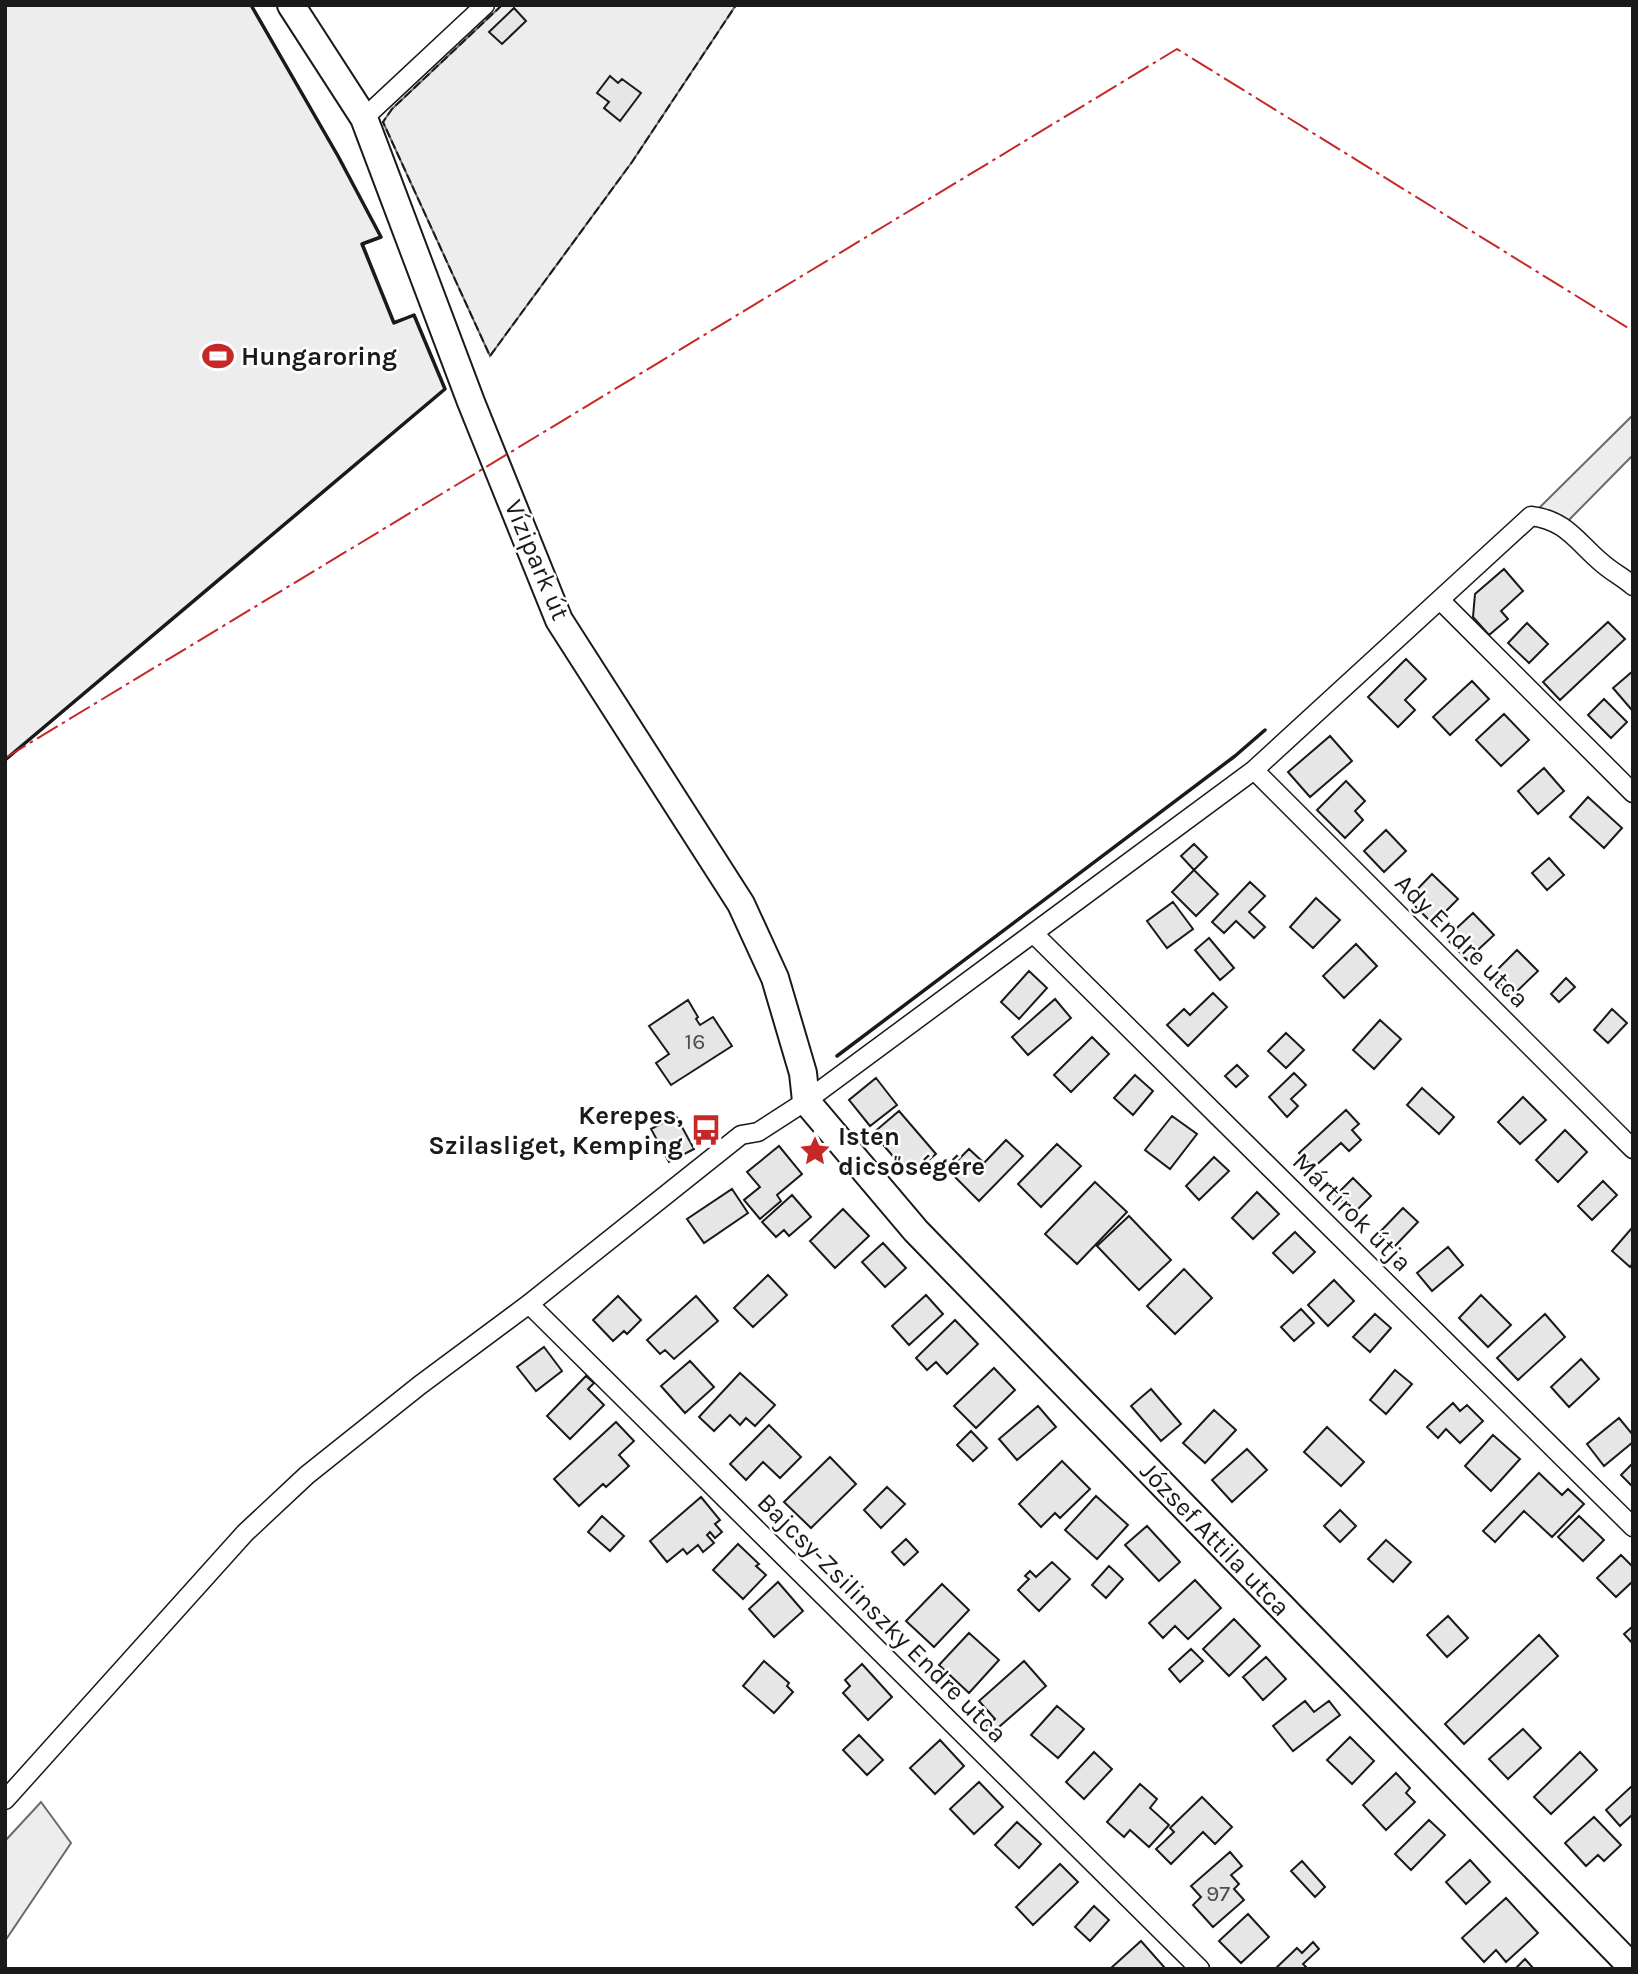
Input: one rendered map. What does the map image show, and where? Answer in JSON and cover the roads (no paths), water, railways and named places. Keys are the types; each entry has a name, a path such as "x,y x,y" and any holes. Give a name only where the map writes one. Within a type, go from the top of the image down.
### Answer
{"street":[{"name":"Vízipark út","path":"291,5 364,118 471,402 559,620 741,904 775,978 803,1073 806,1101"},
{"path":"364,118 485,5"},
{"path":"5,1800 245,1533 307,1475 420,1385 529,1304 741,1135 758,1132 806,1101 1254,770 1531,516 1553,520 1563,526 1601,562 1633,586"},
{"path":"1440,600 1633,793"},
{"name":"Ady Endre utca","path":"1254,770 1633,1149"},
{"name":"Mártírok útja","path":"1034,934 1633,1527"},
{"name":"József Attila utca","path":"806,1101 916,1231 1633,1968"},
{"name":"Bajcsy-Zsilinszky Endre utca","path":"529,1304 1199,1969"}],"place":[{"name":"Hungaroring","path":"218,356"},
{"name":"Kerepes, Szilasliget, Kemping","path":"706,1130"},
{"name":"Isten dicsőségére","path":"815,1151"}]}
